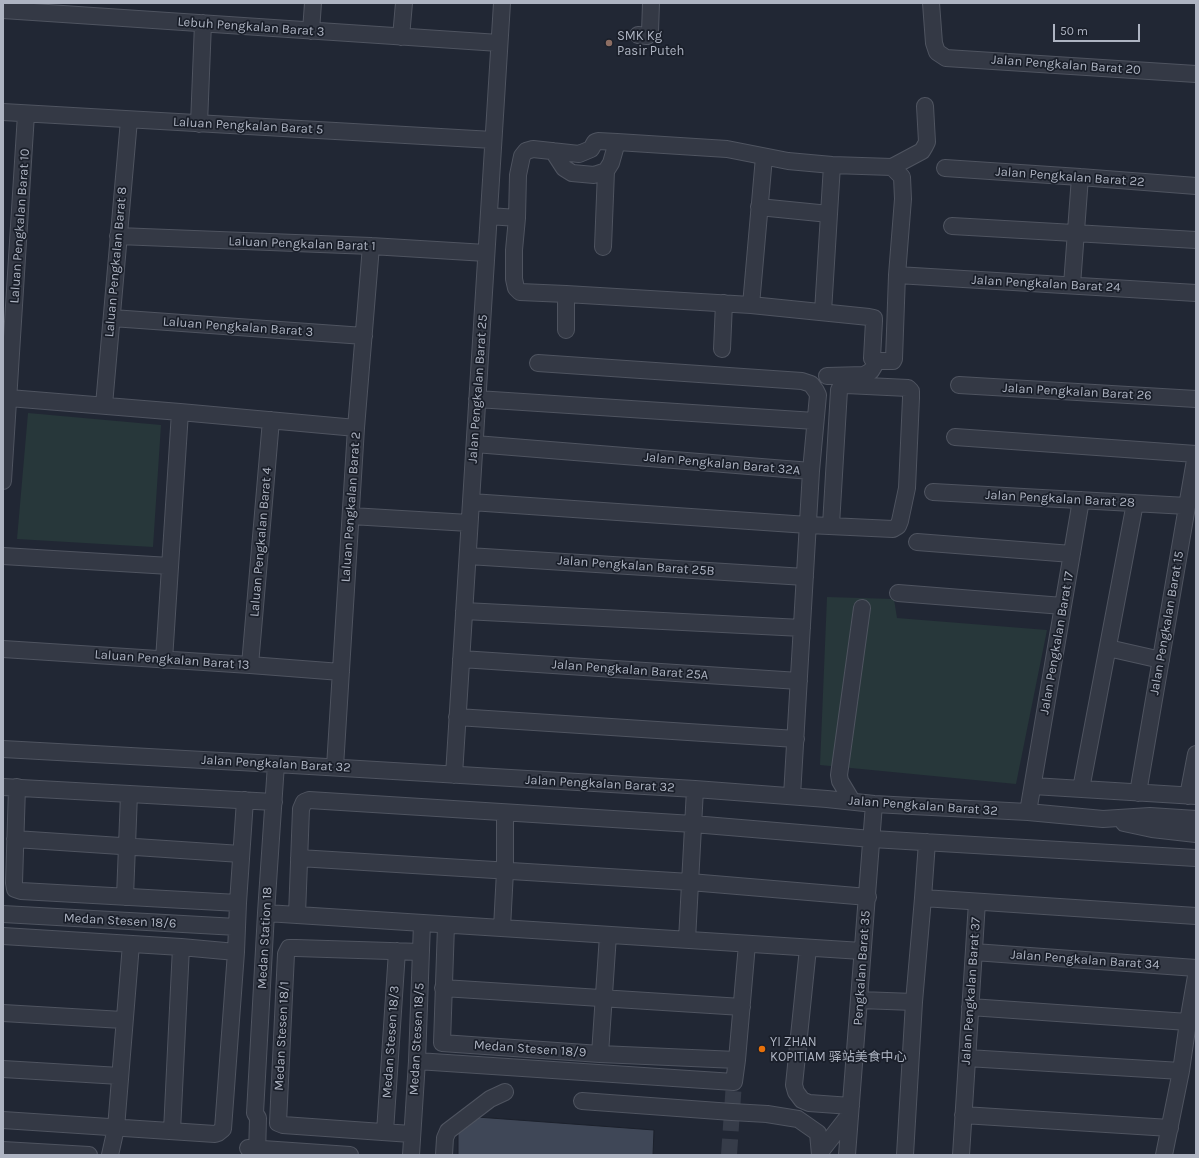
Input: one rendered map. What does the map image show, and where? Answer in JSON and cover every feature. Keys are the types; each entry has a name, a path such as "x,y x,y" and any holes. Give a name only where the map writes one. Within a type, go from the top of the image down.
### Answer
{"street":[{"path":"311,31 313,3"},
{"path":"401,37 404,3"},
{"name":"Jalan Pengkalan Barat 25","path":"454,775 502,3"},
{"path":"638,35 647,36 650,32 651,3"},
{"name":"Jalan Pengkalan Barat 20","path":"931,3 934,42 937,52 946,58 1196,74"},
{"name":"Lebuh Pengkalan Barat 3","path":"3,10 78,9 203,23 499,43"},
{"path":"199,124 203,23"},
{"path":"892,167 902,177 903,199 896,275 893,361 877,361 872,358 874,318 724,303 520,292 518,291 514,279 518,175 522,156 526,151 533,149 579,154 591,149 595,142 598,141 727,149 788,161 832,165 892,167 922,151 925,146 927,142 925,106"},
{"name":"Laluan Pengkalan Barat 5","path":"3,112 493,140"},
{"name":"Laluan Pengkalan Barat 10","path":"3,481 26,114"},
{"name":"Laluan Pengkalan Barat 8","path":"104,405 129,120"},
{"path":"603,247 606,171 611,164 617,142"},
{"path":"552,151 564,168 572,173 594,175 606,171"},
{"path":"751,305 764,157"},
{"path":"823,312 832,165"},
{"name":"Jalan Pengkalan Barat 22","path":"945,168 1196,186"},
{"path":"1072,285 1080,177"},
{"path":"760,207 829,214"},
{"path":"489,216 517,218"},
{"path":"952,226 1196,240"},
{"name":"Laluan Pengkalan Barat 1","path":"118,236 371,246 486,253"},
{"name":"Laluan Pengkalan Barat 2","path":"335,767 356,428 371,246"},
{"name":"Jalan Pengkalan Barat 24","path":"896,275 1196,292"},
{"path":"566,294 566,330"},
{"path":"722,349 724,303"},
{"name":"Laluan Pengkalan Barat 3","path":"112,318 364,336"},
{"path":"827,376 864,376 871,371 877,361"},
{"path":"538,363 802,380 811,384 818,395 811,471"},
{"name":"Jalan Pengkalan Barat 26","path":"959,385 1196,399"},
{"path":"471,502 808,525 893,529 898,526 900,521 907,488 911,398 911,391 908,388 841,386 839,390 830,525"},
{"path":"9,398 104,405 356,428"},
{"path":"477,399 815,421"},
{"path":"164,660 180,412"},
{"name":"Laluan Pengkalan Barat 4","path":"250,665 271,420"},
{"path":"955,437 1196,454"},
{"name":"Jalan Pengkalan Barat 32A","path":"474,444 811,471 792,796"},
{"name":"Jalan Pengkalan Barat 15","path":"1138,793 1196,454"},
{"name":"Jalan Pengkalan Barat 28","path":"933,492 1187,506"},
{"name":"Jalan Pengkalan Barat 17","path":"1028,812 1081,500"},
{"path":"1081,789 1135,503"},
{"path":"351,516 470,523"},
{"path":"917,542 1072,554"},
{"path":"3,556 170,566"},
{"name":"Jalan Pengkalan Barat 25B","path":"468,556 805,577"},
{"path":"898,592 1063,606"},
{"path":"852,801 840,781 839,775 862,608"},
{"path":"464,611 802,628"},
{"path":"1108,648 1161,660"},
{"name":"Laluan Pengkalan Barat 13","path":"3,649 341,672"},
{"name":"Jalan Pengkalan Barat 25A","path":"461,659 799,681"},
{"path":"458,718 796,739"},
{"name":"Jalan Pengkalan Barat 32","path":"3,749 335,767 792,796 874,804 1028,812 1103,819 1150,816 1196,819"},
{"path":"1033,786 1192,796 1196,754"},
{"name":"Medan Station 18","path":"252,1152 258,1118 255,1113 276,764"},
{"path":"238,904 21,891 15,889 15,839 10,787 274,802"},
{"path":"687,940 695,790"},
{"path":"125,897 129,794"},
{"path":"3,1120 215,1134 223,1129 245,800"},
{"path":"297,915 301,808 304,802 309,800 693,824 872,839 1196,858"},
{"name":"Pengkalan Barat 35","path":"847,1155 874,804"},
{"path":"502,928 505,813"},
{"path":"1103,819 1152,829 1196,834"},
{"path":"15,839 127,848 242,854"},
{"path":"905,1155 914,1002 927,842"},
{"path":"299,858 690,882 868,896"},
{"path":"923,898 977,902"},
{"name":"Jalan Pengkalan Barat 37","path":"960,1155 977,902 1196,916"},
{"path":"266,913 862,951"},
{"name":"Medan Stesen 18/6","path":"3,914 237,927"},
{"name":"Medan Stesen 18/5","path":"411,1155 411,1134 417,1061 422,923"},
{"name":"Medan Stesen 18/9","path":"417,1061 734,1082 737,1060 600,1054 442,1043 446,925"},
{"path":"600,1054 608,935"},
{"path":"3,936 181,947 236,952"},
{"path":"110,1155 116,1128 123,1020 130,944"},
{"path":"737,1060 747,944"},
{"path":"172,1131 181,947"},
{"name":"Medan Stesen 18/1","path":"411,1134 283,1125 278,1123 286,954 289,948 422,952"},
{"path":"808,948 794,1085 796,1092 802,1100 851,1110 820,1153"},
{"name":"Medan Stesen 18/3","path":"385,1132 398,951"},
{"name":"Jalan Pengkalan Barat 34","path":"974,952 1196,968"},
{"path":"1164,1155 1181,1071 1196,976"},
{"path":"443,988 742,1007"},
{"path":"860,1000 914,1002"},
{"path":"970,1007 1188,1022"},
{"path":"3,1013 123,1020"},
{"path":"967,1058 1181,1071"},
{"path":"3,1069 120,1076"},
{"path":"444,1155 448,1132 490,1099 504,1092"},
{"path":"582,1101 767,1114 798,1119 818,1133 820,1153"},
{"path":"963,1115 1170,1128"},
{"path":"3,1150 89,1155"},
{"path":"252,1152 350,1155"}],"shaded area":[{"path":"28,413 161,425 153,547 17,539"},
{"path":"827,597 894,599 897,618 1047,630 1016,784 820,765"}],"building":[{"path":"477,1117 654,1130 653,1155 458,1155 458,1133"}],"tunnel":[{"path":"729,1155 734,1082"}],"place":[{"name":"SMK Kg Pasir Puteh","path":"609,43"},
{"name":"YI ZHAN KOPITIAM 驿站美食中心","path":"762,1049"}]}
